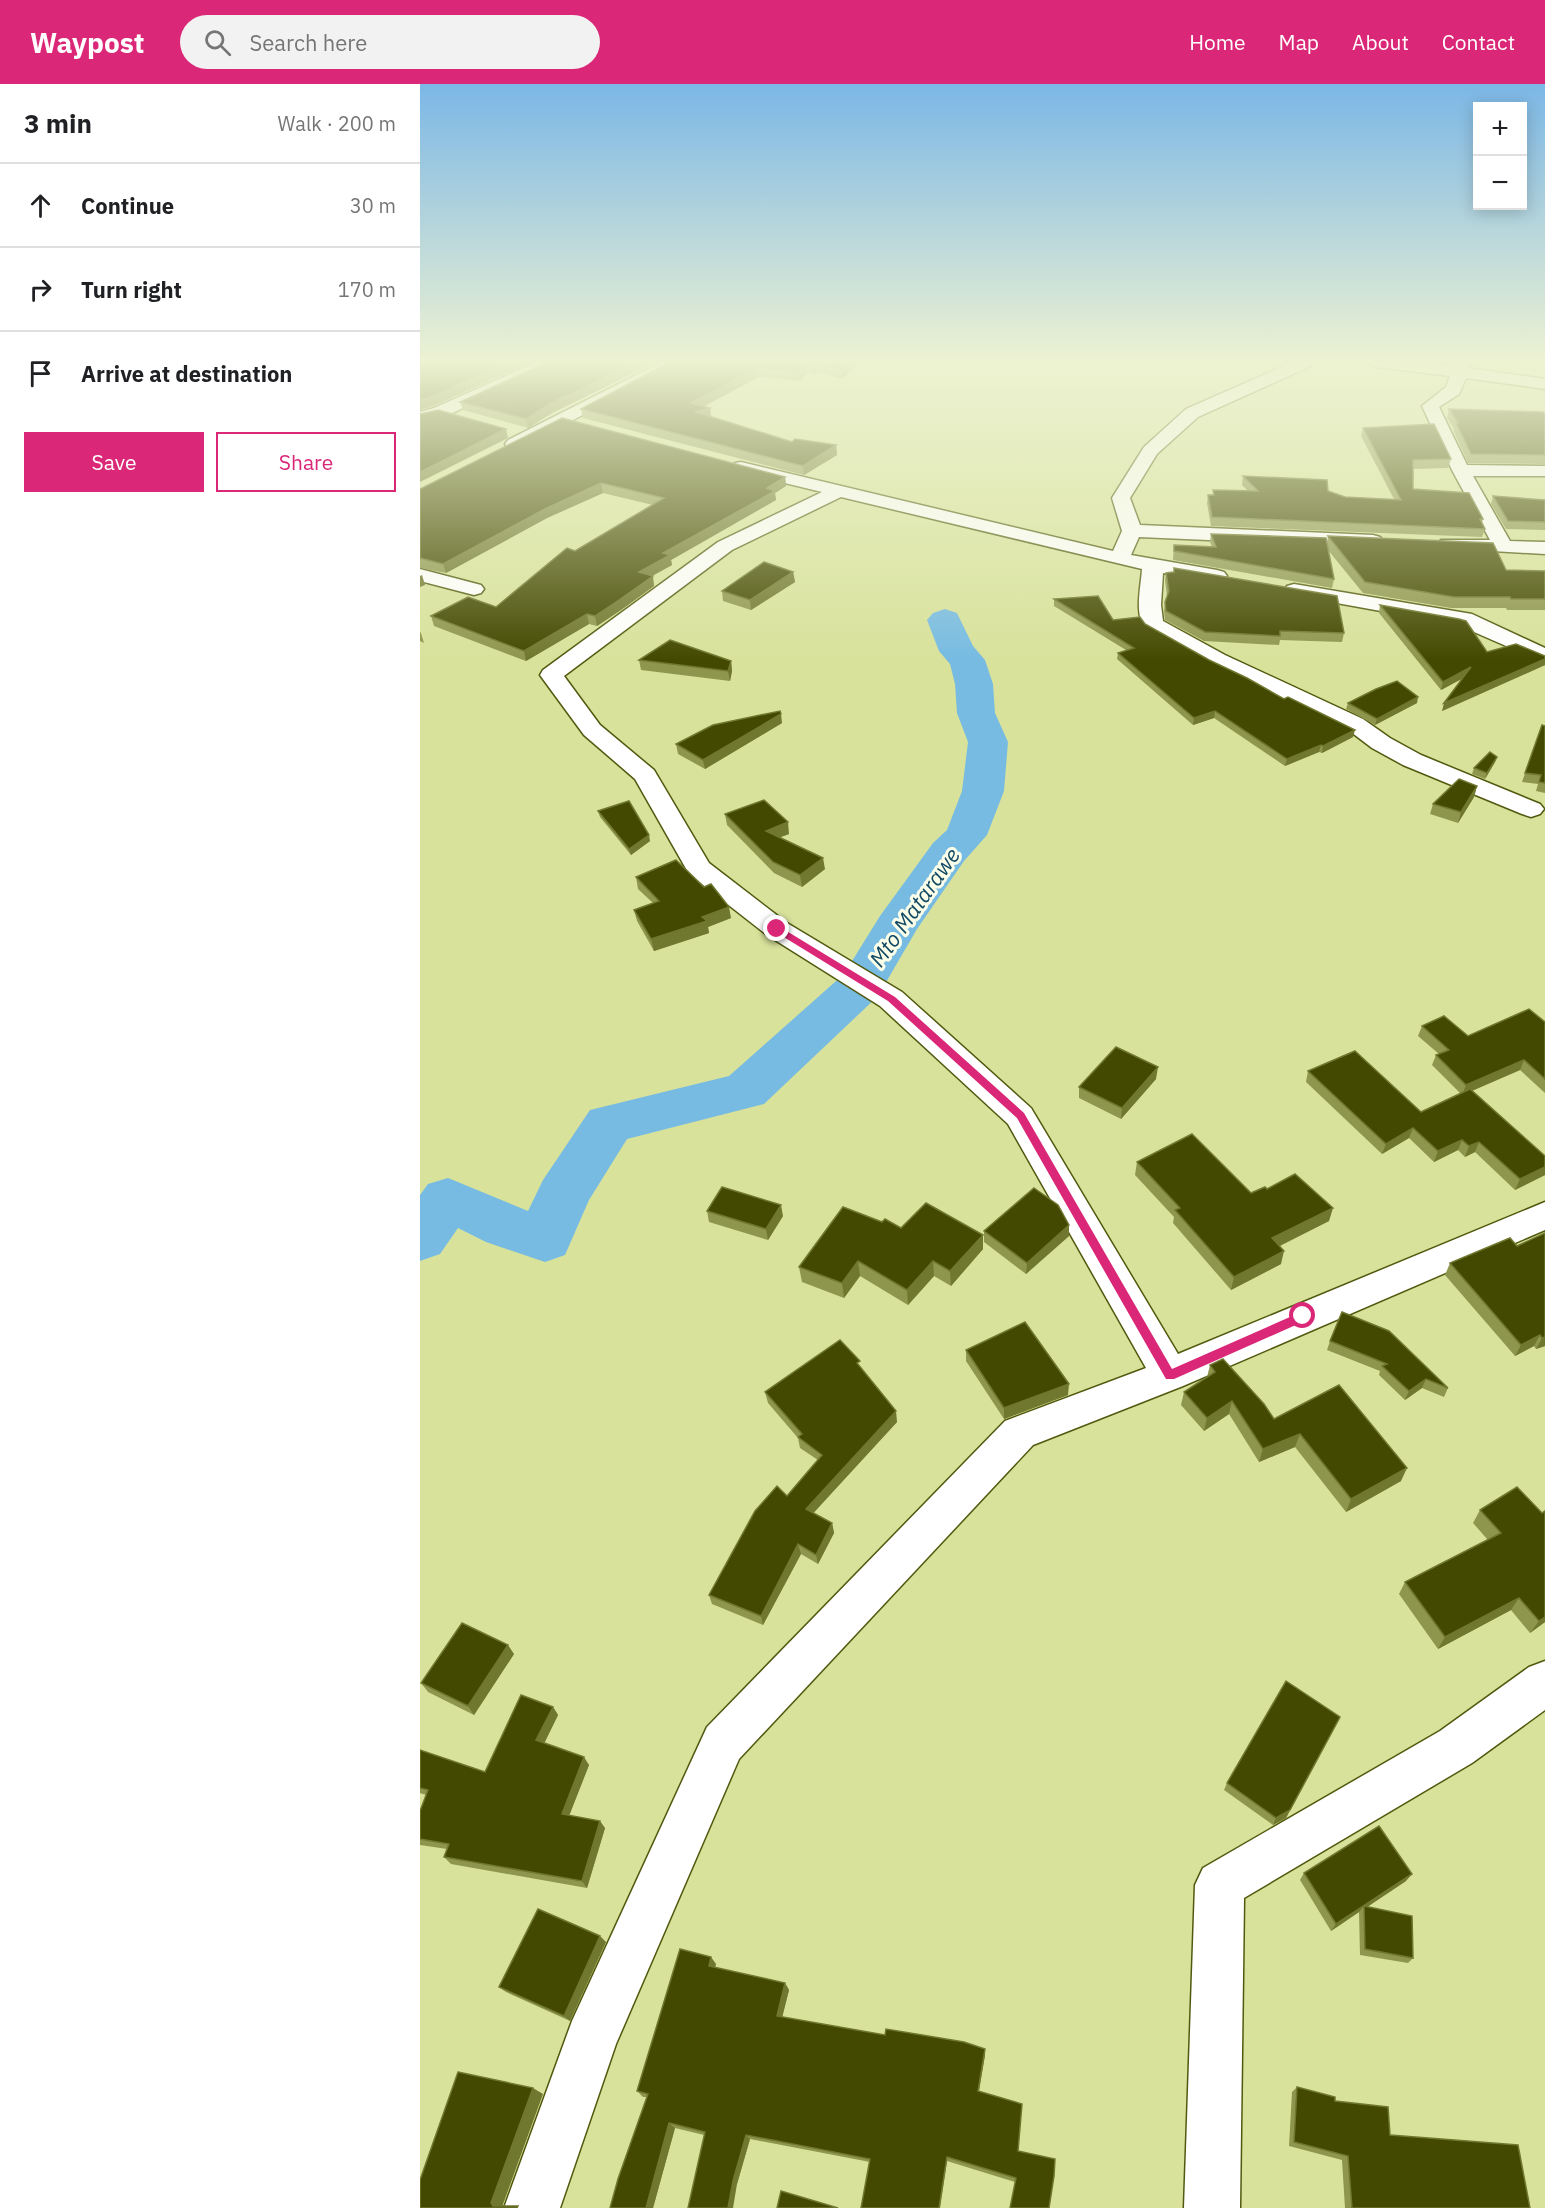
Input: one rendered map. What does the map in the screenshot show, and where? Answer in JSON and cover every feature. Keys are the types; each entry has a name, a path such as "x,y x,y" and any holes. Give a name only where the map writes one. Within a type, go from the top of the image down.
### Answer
{"street":[{"path":"1120,559 1132,531 1121,498 1144,461"},
{"path":"1457,461 1503,546"},
{"path":"721,462 1120,559 1236,580"},
{"path":"1461,470 1545,471"},
{"path":"837,492 725,546 551,675 592,730 645,775 699,868 777,929 891,999 1020,1116 1170,1375"},
{"path":"1132,531 1395,542"},
{"path":"1431,543 1545,548"},
{"path":"1153,565 1150,605 1153,624 1217,660 1356,724 1381,743 1412,760 1532,809"},
{"path":"420,575 474,589"},
{"path":"1271,586 1464,619 1545,656"},
{"path":"532,2208 591,2040 723,1743 1019,1433 1170,1375 1545,1215"},
{"path":"1212,2208 1220,1885 1456,1747 1545,1683"}],"building":[{"path":"420,461 442,461 420,472"},
{"path":"476,461 725,461 785,477 767,488 775,491 663,553 670,555 639,572 653,576 595,616 587,614 524,651 431,616 468,597 496,607 567,548 575,551 664,498 601,483 545,509 443,564 420,558 420,489"},
{"path":"784,461 811,461 803,466"},
{"path":"1380,461 1413,461 1413,489 1469,493 1483,519 1480,519 1485,529 1212,517 1208,495 1214,495 1213,490 1258,491 1243,476 1327,480 1328,491 1345,497 1401,500"},
{"path":"1493,496 1545,500 1545,522 1508,521"},
{"path":"1211,534 1326,538 1334,579 1174,551 1174,545 1216,547"},
{"path":"1328,536 1493,543 1506,570 1545,571 1545,599 1454,597 1365,582"},
{"path":"764,562 793,572 750,600 722,591"},
{"path":"1174,568 1337,596 1344,633 1280,631 1280,636 1205,632 1166,611 1165,602 1169,591 1166,573 1174,572"},
{"path":"1098,596 1113,620 1140,617 1145,624 1209,660 1284,699 1288,697 1355,730 1323,746 1287,759 1215,711 1194,718 1118,653 1134,648 1054,599"},
{"path":"1380,605 1466,621 1487,652 1516,644 1545,656 1545,659 1444,703 1471,667 1443,682"},
{"path":"670,640 731,661 728,671 639,660"},
{"path":"1397,681 1418,697 1377,719 1348,703 1376,689"},
{"path":"780,711 781,714 703,760 676,744 713,725"},
{"path":"1542,725 1545,726 1545,783 1539,782 1541,775 1525,773"},
{"path":"1490,752 1497,757 1487,773 1474,768"},
{"path":"1459,779 1477,786 1461,812 1433,804"},
{"path":"764,800 788,822 766,831 823,858 800,875 773,862 725,814"},
{"path":"629,801 649,835 629,849 598,811"},
{"path":"676,860 704,887 711,884 729,907 702,917 707,921 651,939 634,910 659,901 636,877"},
{"path":"1529,1009 1545,1022 1545,1079 1524,1060 1466,1085 1436,1055 1449,1050 1422,1026 1444,1016 1468,1036"},
{"path":"1116,1047 1158,1067 1122,1108 1079,1087"},
{"path":"1355,1051 1421,1112 1470,1089 1545,1156 1545,1167 1520,1179 1479,1142 1469,1146 1462,1140 1438,1151 1413,1128 1386,1144 1308,1071"},
{"path":"1192,1134 1251,1193 1265,1187 1267,1189 1295,1174 1333,1208 1272,1238 1284,1251 1234,1277 1175,1210 1180,1208 1137,1162"},
{"path":"722,1187 781,1205 766,1229 707,1211"},
{"path":"1034,1188 1058,1205 1069,1225 1027,1263 984,1231"},
{"path":"926,1203 983,1235 950,1271 933,1261 907,1290 858,1261 842,1283 799,1267 843,1207 882,1222 885,1219 901,1228"},
{"path":"1545,1233 1545,1337 1542,1338 1540,1335 1521,1345 1450,1263 1510,1238 1517,1246"},
{"path":"1342,1312 1389,1331 1448,1388 1426,1379 1409,1391 1382,1366 1387,1364 1330,1341"},
{"path":"1025,1322 1069,1384 1004,1408 966,1350"},
{"path":"840,1340 860,1361 857,1363 896,1411 806,1509 832,1523 816,1555 798,1544 761,1616 709,1595 755,1511 777,1486 787,1496 822,1455 798,1437 802,1434 765,1392"},
{"path":"1223,1359 1264,1404 1274,1419 1339,1385 1407,1468 1351,1499 1300,1434 1263,1449 1232,1401 1207,1418 1184,1392 1215,1372 1210,1365"},
{"path":"1517,1487 1542,1513 1545,1511 1545,1617 1539,1621 1519,1598 1445,1637 1405,1582 1501,1533 1480,1510"},
{"path":"462,1623 508,1645 468,1706 421,1683"},
{"path":"1286,1681 1340,1717 1290,1810 1276,1818 1227,1783"},
{"path":"521,1695 553,1707 536,1740 584,1757 562,1814 600,1821 582,1881 444,1857 449,1844 420,1839 420,1811 428,1790 420,1788 420,1750 485,1772"},
{"path":"1379,1826 1412,1874 1336,1924 1304,1873"},
{"path":"1364,1906 1412,1916 1413,1958 1365,1949"},
{"path":"538,1909 600,1936 564,2016 499,1987"},
{"path":"680,1949 711,1957 709,1966 785,1983 777,2016 885,2035 886,2029 964,2042 985,2049 978,2091 1022,2104 1018,2151 1055,2159 1049,2208 1010,2208 1016,2178 947,2157 939,2208 861,2208 870,2159 746,2135 728,2208 688,2208 705,2132 669,2123 646,2208 610,2208 648,2094 637,2091"},
{"path":"458,2072 533,2088 491,2203 493,2206 518,2206 517,2208 420,2208 420,2180"},
{"path":"1297,2087 1335,2097 1335,2101 1388,2107 1390,2135 1518,2145 1530,2208 1352,2208 1348,2156 1294,2142"},
{"path":"781,2191 838,2208 777,2208"}],"waterway":[{"name":"Mto Matarawe","path":"420,1238 448,1199 506,1226 545,1239 563,1195 609,1124 746,1091 861,985 896,926 948,852 966,835 983,791 988,742 976,713 974,684 967,660 957,651 945,620"}],"route":[{"path":"777,929 891,999 1020,1116 1170,1375 1303,1316"}]}
